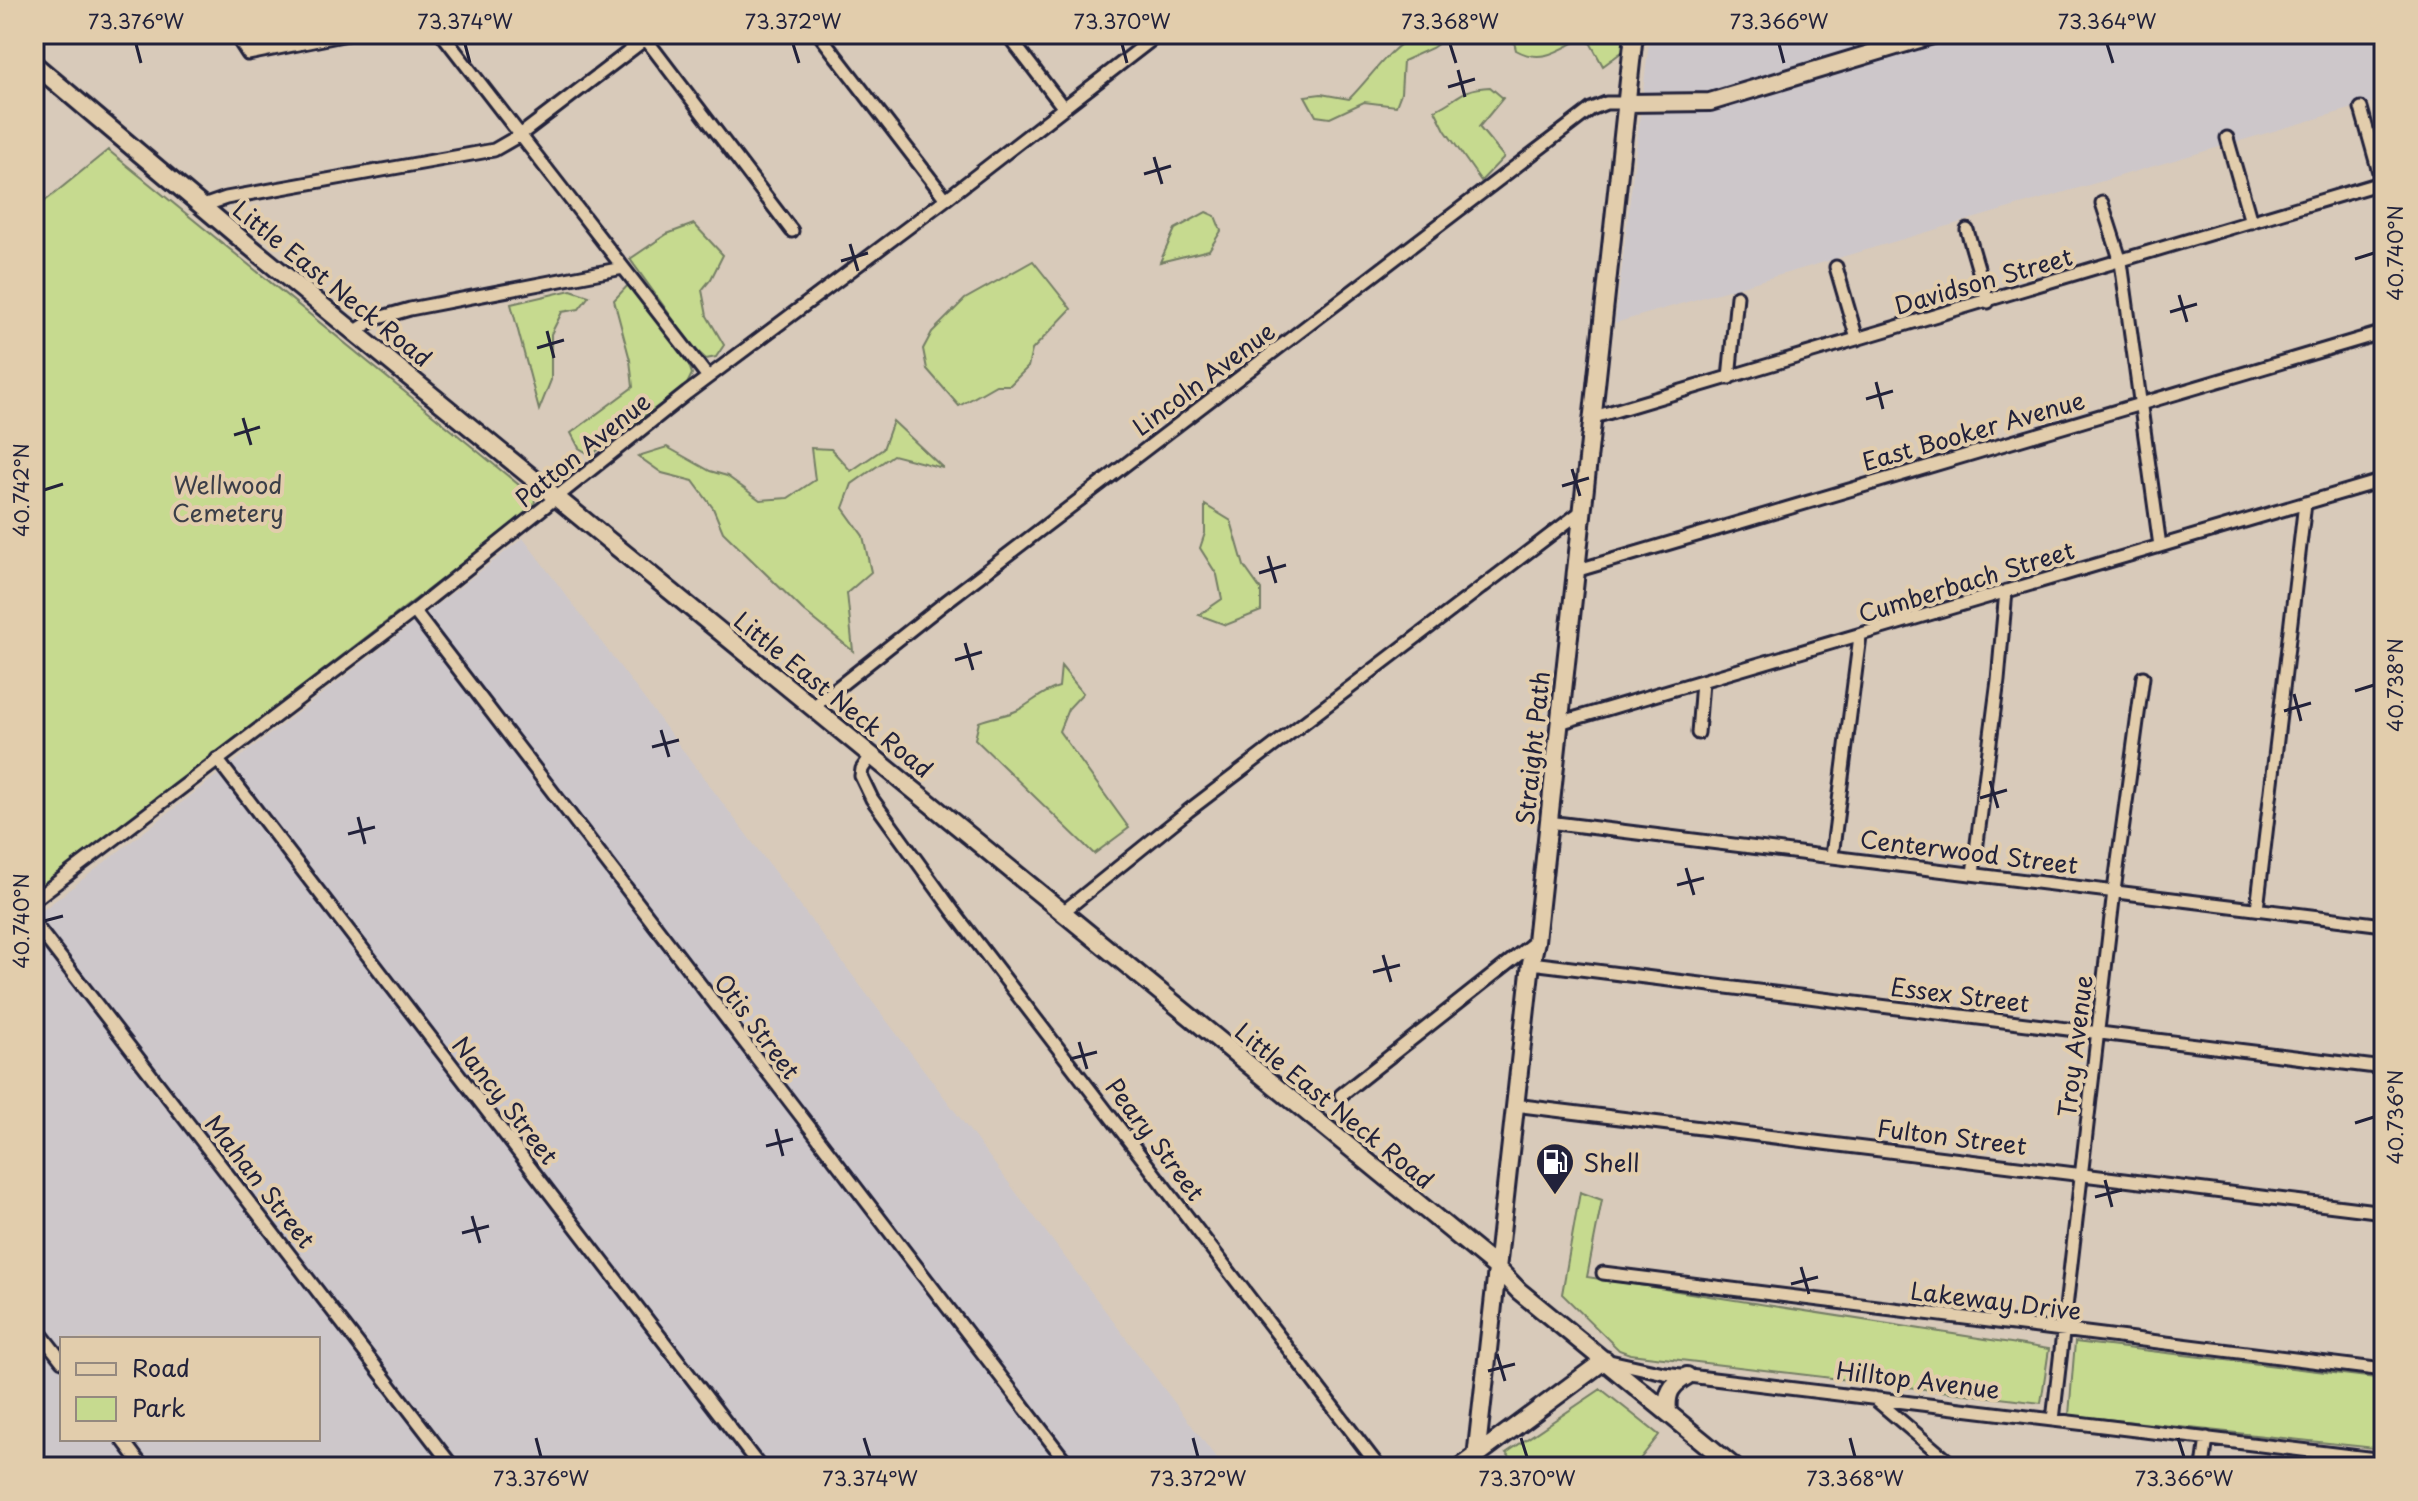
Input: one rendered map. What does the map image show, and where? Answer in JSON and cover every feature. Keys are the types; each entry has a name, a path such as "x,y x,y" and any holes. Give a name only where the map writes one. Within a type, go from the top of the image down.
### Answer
{"main road":[{"name":"Straight Path","path":"1476,1461 1514,1105 1536,941 1584,510 1634,34"},
{"path":"1627,103 1710,102 1936,34"},
{"name":"Little East Neck Road","path":"34,64 354,332 1496,1267 1519,1291 1734,1467"},
{"path":"1461,1467 1476,1461 1605,1360"},
{"path":"1668,1412 1667,1397 1674,1383 1687,1376"}],"street":[{"path":"235,34 248,54 348,34"},
{"path":"442,34 708,377"},
{"path":"819,34 946,199"},
{"path":"1007,34 1063,107"},
{"name":"Patton Avenue","path":"34,900 414,611 708,377 1159,34"},
{"path":"203,206 226,198 494,150 520,135 647,36 792,231"},
{"name":"Lincoln Avenue","path":"813,707 1591,109 1606,103 1627,103"},
{"path":"2361,108 2383,183"},
{"path":"2227,138 2251,222"},
{"name":"Davidson Street","path":"1594,417 2383,183"},
{"path":"2102,203 2121,262 2160,546"},
{"path":"1967,230 1988,302"},
{"path":"1836,267 1857,339"},
{"path":"354,332 375,319 410,309 623,268"},
{"path":"1729,378 1737,296"},
{"name":"East Booker Avenue","path":"1575,571 2384,332"},
{"name":"Cumberbach Street","path":"1559,723 2384,480"},
{"path":"2257,909 2305,503"},
{"path":"1063,912 1188,811 1584,510"},
{"path":"1973,874 2006,591"},
{"name":"Otis Street","path":"414,611 1070,1467"},
{"path":"1832,856 1860,636"},
{"name":"Troy Avenue","path":"2053,1420 2114,891 2143,677"},
{"path":"1698,733 1702,682"},
{"name":"Peary Street","path":"871,756 861,776 872,799 953,911 1379,1467"},
{"name":"Nancy Street","path":"217,759 760,1467"},
{"name":"Centerwood Street","path":"1548,822 2384,925"},
{"name":"Mahan Street","path":"34,923 453,1467"},
{"path":"1341,1095 1536,941"},
{"name":"Essex Street","path":"1531,963 2384,1068"},
{"name":"Fulton Street","path":"1514,1105 2384,1212"},
{"name":"Lakeway Drive","path":"1603,1273 2384,1370"},
{"path":"34,1325 60,1358"},
{"name":"Hilltop Avenue","path":"1605,1360 1687,1376 2384,1460"},
{"path":"1874,1398 1955,1467"},
{"path":"2203,1467 2207,1438"},
{"path":"124,1441 143,1467"}],"shaded area":[{"path":"1650,34 2384,34 2384,99 1615,323"},
{"path":"523,538 1223,1467 34,1467 34,917"}],"green space":[{"path":"1416,34 1452,34 1432,48 1403,61 1401,93 1396,106 1364,102 1330,118 1316,116 1305,96 1321,94 1349,99 1389,55"},
{"path":"1512,34 1627,34 1626,49 1603,66 1585,37 1551,54 1535,56 1516,50"},
{"path":"1490,87 1503,98 1479,127 1504,157 1481,181 1445,130 1435,110 1465,92"},
{"name":"Wellwood Cemetery","path":"108,150 535,498 534,508 34,893 34,210"},
{"path":"1206,212 1215,216 1221,231 1209,250 1160,262 1175,229"},
{"path":"694,224 723,255 702,290 707,316 724,345 716,357 706,359 693,347 630,259 667,234"},
{"path":"1033,261 1071,309 1032,350 1028,367 1010,385 996,385 959,406 927,369 923,349 932,332 965,299"},
{"path":"630,283 689,365 692,374 686,386 591,455 579,448 571,433 633,387 630,360 614,300"},
{"path":"571,290 589,296 579,309 562,312 551,334 551,380 539,410 511,304"},
{"path":"893,421 943,468 893,455 852,484 843,508 863,536 871,572 847,593 853,651 804,611 723,532 713,508 693,481 662,473 638,456 667,447 710,471 727,476 760,500 788,498 815,480 811,448 831,449 851,471 883,449"},
{"path":"1205,505 1231,521 1244,566 1261,590 1261,611 1226,625 1199,615 1222,599 1217,575 1200,548 1205,533"},
{"path":"1061,666 1083,693 1068,709 1059,731 1129,828 1094,854 975,739 979,722 1014,712 1059,687"},
{"path":"1580,1192 1602,1200 1587,1277 2049,1349 2041,1403 1630,1354 1619,1350 1562,1294"},
{"path":"2075,1342 2384,1379 2384,1449 2069,1415"},
{"path":"1601,1389 1659,1435 1640,1459 1627,1467 1520,1467 1506,1453"}],"place":[{"name":"Shell","path":"1555,1196"}]}
